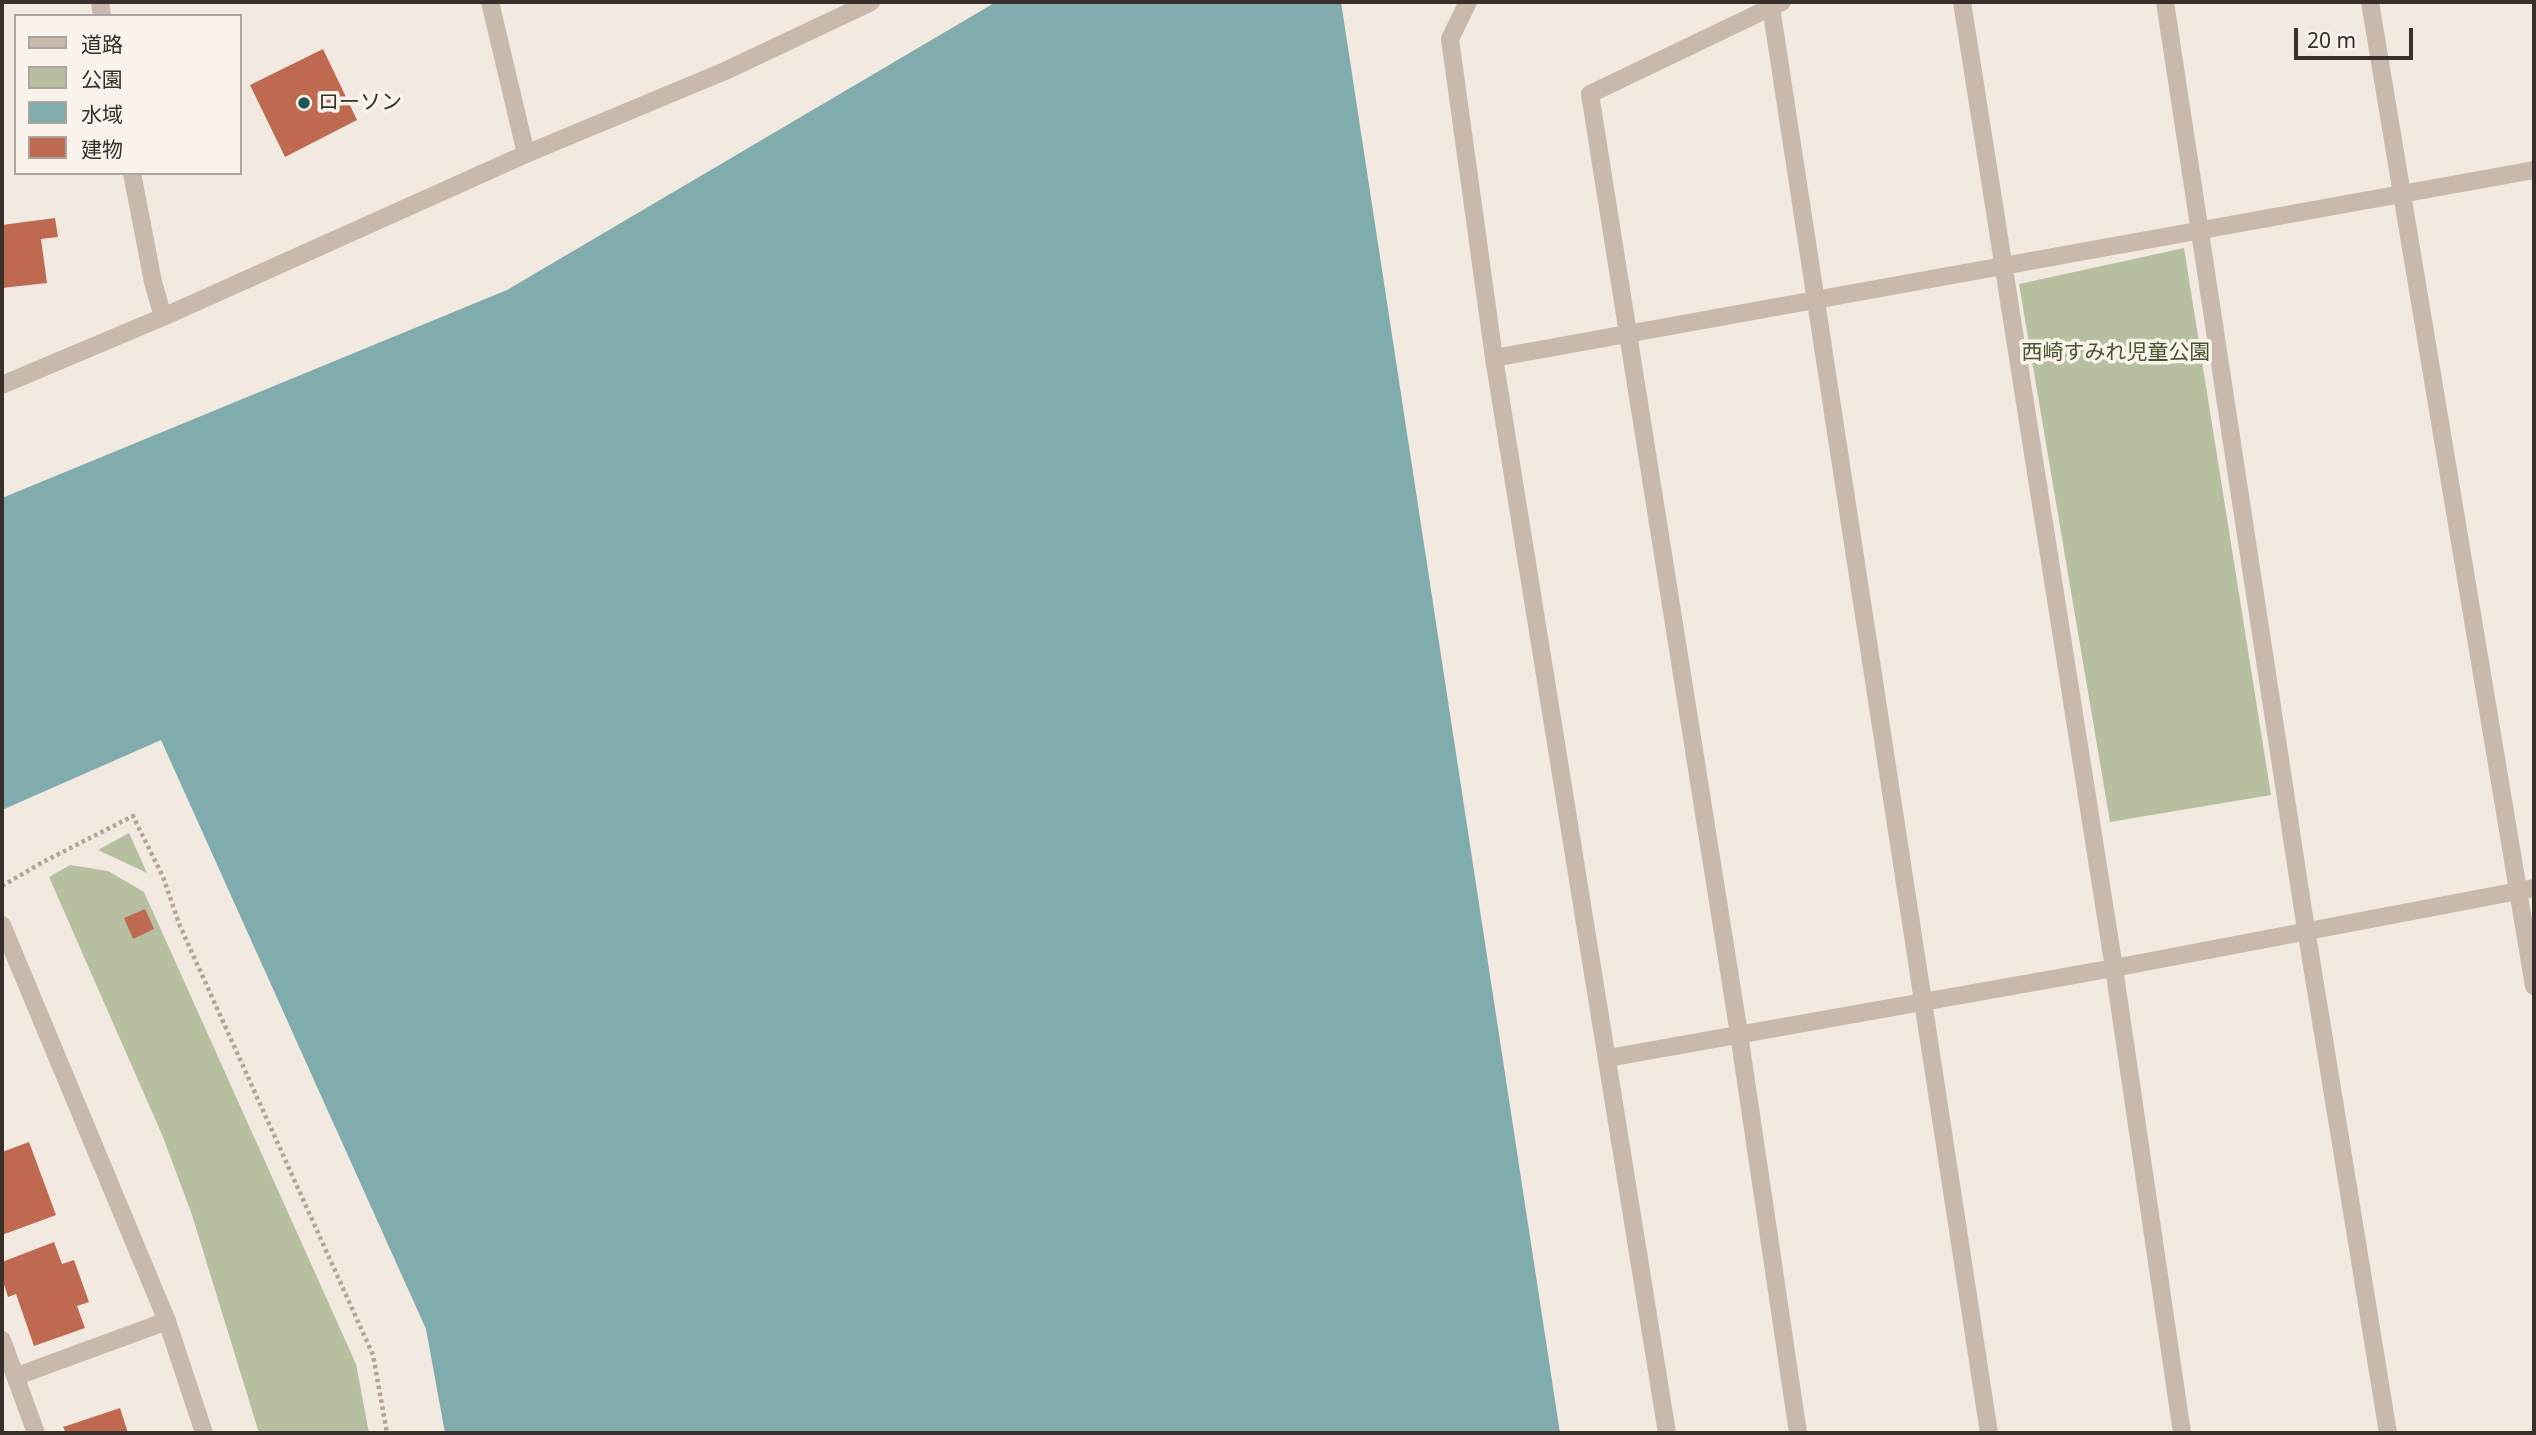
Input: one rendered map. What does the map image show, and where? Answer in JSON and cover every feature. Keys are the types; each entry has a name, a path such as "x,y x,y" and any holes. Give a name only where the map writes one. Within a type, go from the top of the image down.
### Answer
{"street":[{"path":"491,2 526,153"},
{"path":"2,385 163,317 526,153 725,71 871,2"},
{"path":"1468,2 1450,39 1494,358 1667,1433"},
{"path":"1962,2 2114,968 2182,1433"},
{"path":"2165,2 2306,930 2388,1433"},
{"path":"2370,2 2527,889 2534,986"},
{"path":"1798,1433 1739,1034 1590,94 1777,4 1816,300 1989,1433"},
{"path":"1494,358 2534,170"},
{"path":"132,175 153,282 163,317"},
{"path":"1608,1058 2114,968 2527,889"},
{"path":"2,925 9,963 167,1321 204,1433"},
{"path":"17,1376 167,1321"},
{"path":"2,1339 36,1433"}],"path":[{"path":"2,886 133,816 163,877 180,926 373,1355 387,1433"}],"green space":[{"name":"西崎すみれ児童公園","path":"2184,248 2271,795 2110,822 2019,284"},
{"path":"129,833 147,873 98,850"},
{"path":"70,865 108,871 144,892 356,1364 369,1433 259,1433 192,1215 163,1137 49,877"}],"water":[{"path":"996,2 1341,2 1560,1433 445,1433 426,1329 161,740 2,810 2,498 507,290"}],"building":[{"name":"ローソン","path":"323,49 357,120 285,157 250,85"},
{"path":"55,218 58,237 41,239 47,283 2,288 2,225"},
{"path":"145,909 154,929 133,939 124,918"},
{"path":"29,1142 56,1215 2,1235 2,1152"},
{"path":"54,1242 62,1264 74,1260 89,1302 77,1306 85,1328 34,1346 16,1294 8,1297 2,1278 2,1262"},
{"path":"120,1408 128,1433 66,1433 63,1427"}],"place":[{"name":"ローソン","path":"304,103"}]}
